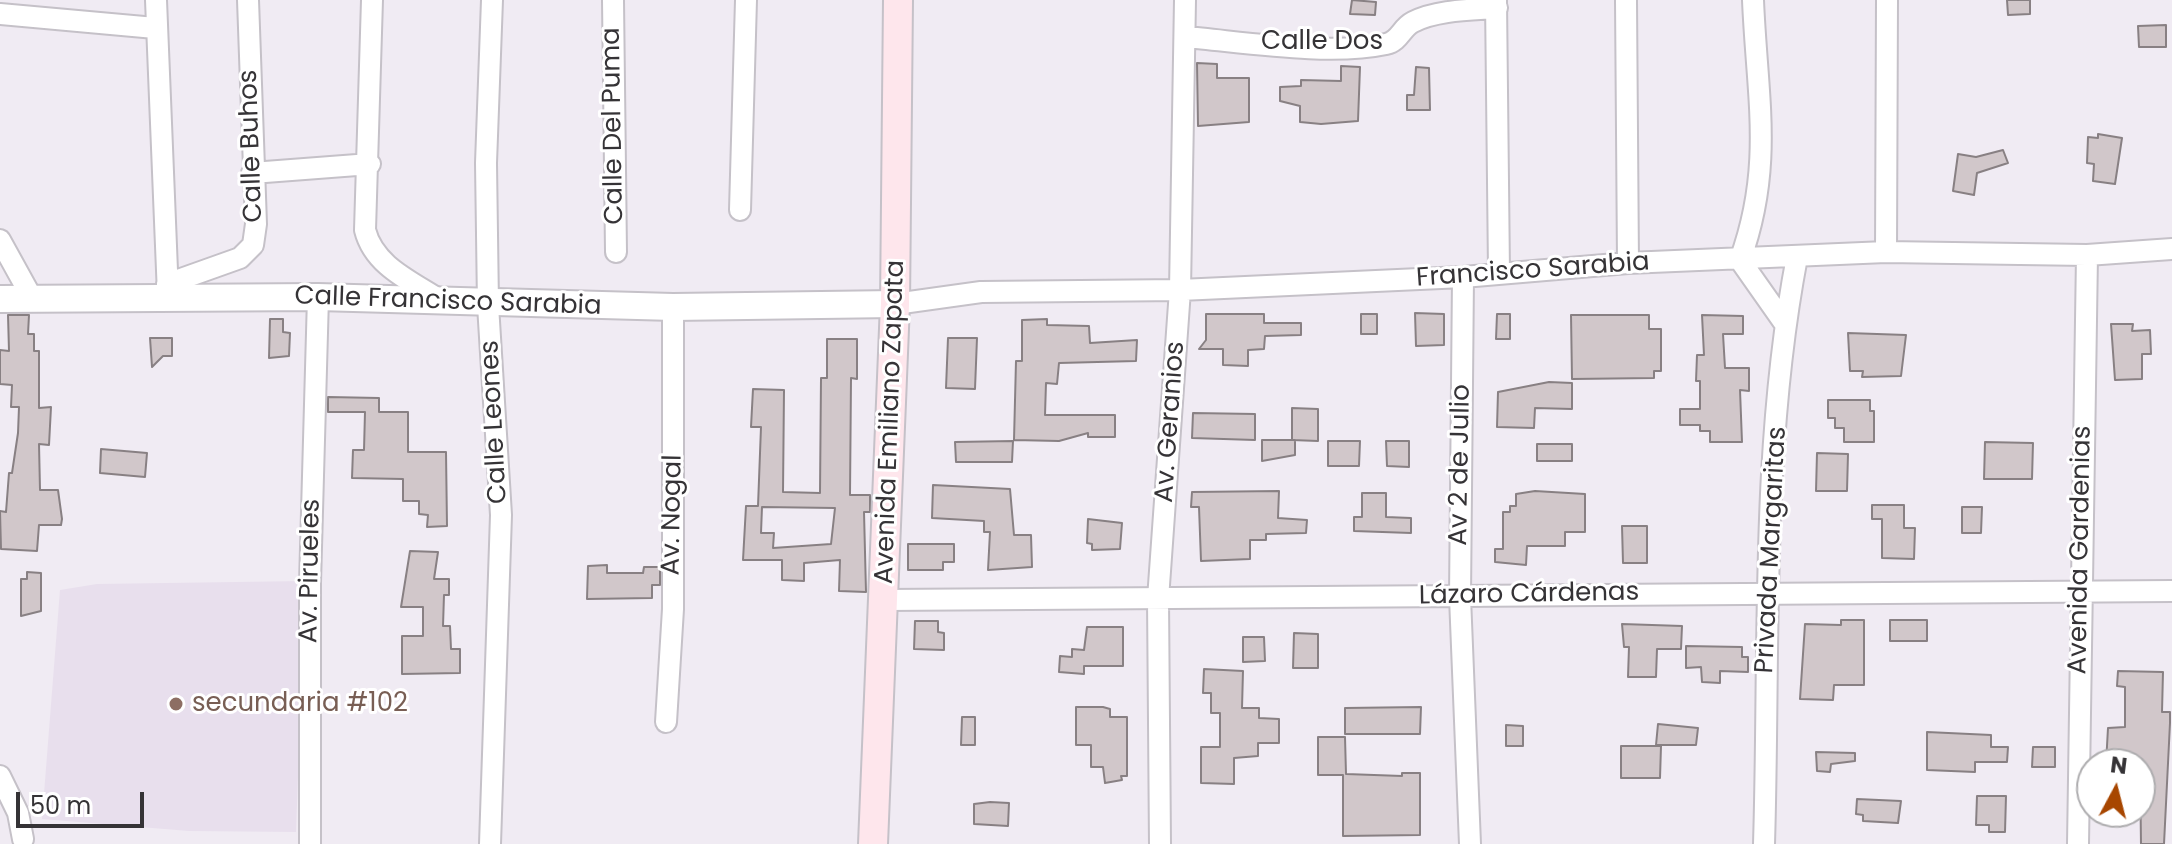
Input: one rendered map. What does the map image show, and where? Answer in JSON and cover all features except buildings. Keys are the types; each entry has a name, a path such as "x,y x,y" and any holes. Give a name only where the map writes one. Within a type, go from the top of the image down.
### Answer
{"main road":[{"name":"Avenida Emiliano Zapata","path":"873,844 886,600 895,304 898,0"}],"street":[{"path":"156,0 168,290"},
{"name":"Calle Buhos","path":"168,290 240,258 253,245 256,224 248,0"},
{"path":"372,0 370,164 365,230 369,246 382,262 440,300"},
{"name":"Calle Leones","path":"490,844 501,515 488,305 486,163 492,0"},
{"name":"Calle Del Puma","path":"613,0 616,252"},
{"path":"740,210 746,0"},
{"name":"Av. Geranios","path":"1160,844 1158,599 1180,290 1185,0"},
{"path":"1626,0 1628,263"},
{"path":"1753,0 1763,161 1758,200 1740,260 1785,324"},
{"path":"1886,252 1887,0"},
{"path":"1497,4 1499,272"},
{"name":"Calle Dos","path":"1185,37 1307,47 1382,45 1396,42 1410,23 1497,4"},
{"path":"0,14 155,28"},
{"path":"252,173 370,164"},
{"path":"0,240 32,298"},
{"name":"Francisco Sarabia","path":"895,304 981,292 1180,290 1463,277 1628,263 1886,252 2087,255 2172,249"},
{"name":"Avenida Gardenias","path":"2078,844 2079,593 2087,255"},
{"name":"Privada Margaritas","path":"1764,844 1766,592 1785,324 1797,257"},
{"name":"Av 2 de Julio","path":"1463,277 1460,597 1470,844"},
{"name":"Calle Francisco Sarabia","path":"0,299 168,290 440,300 488,305 673,307 895,304"},
{"name":"Av. Pirueles","path":"310,844 310,578 318,297"},
{"name":"Av. Nogal","path":"666,722 673,609 673,307"},
{"name":"Lázaro Cárdenas","path":"886,600 2172,591"},
{"path":"0,776 29,841"},
{"path":"0,829 29,841"}],"shaded area":[{"name":"secundaria #102","path":"305,581 296,832 189,831 42,819 60,590 97,584"}],"place":[{"name":"secundaria #102","path":"176,704"}]}
